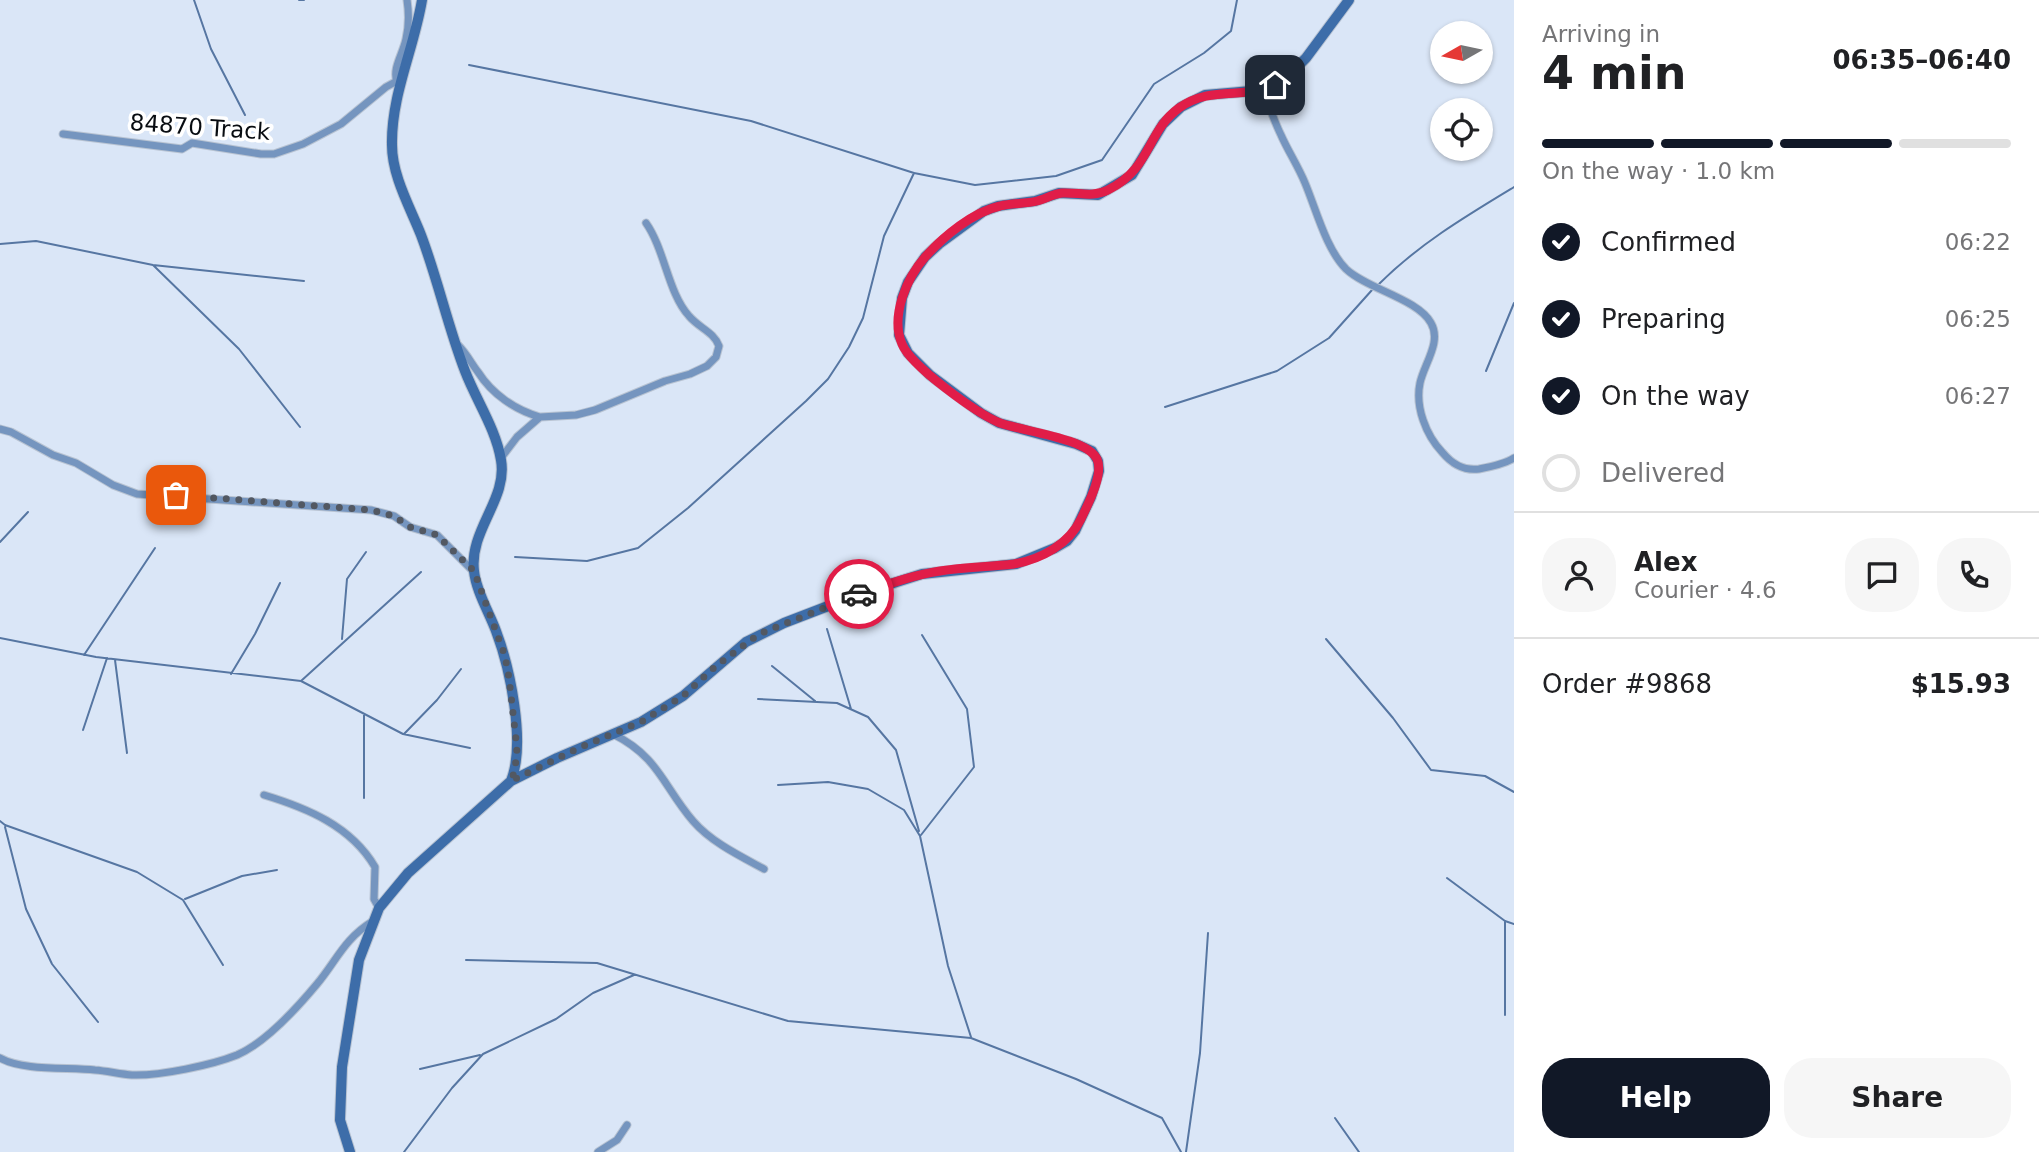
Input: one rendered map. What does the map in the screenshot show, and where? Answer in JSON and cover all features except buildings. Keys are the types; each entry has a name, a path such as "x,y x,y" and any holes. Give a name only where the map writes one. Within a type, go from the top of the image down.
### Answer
{"street":[{"path":"407,0 409,13 406,38 396,70 398,84 392,145 394,162 422,237 456,343 501,458 501,483 474,550 474,571 505,656 509,678 517,748 511,781"},
{"path":"398,84 412,46 422,0"},
{"path":"350,1152 340,1120 342,1067 359,960 379,908 408,873 511,781 641,722 683,696 746,642 785,623 913,577 942,570 1016,564 1055,548 1067,541 1075,531 1091,497 1099,471 1098,461 1092,452 1076,444 999,422 981,413 930,375 908,353 899,335 902,298 908,282 932,250 984,211 998,206 1035,201 1059,193 1098,195 1132,175 1163,124 1181,107 1205,95 1264,90 1291,73 1306,58 1349,0"},
{"name":"84870 Track","path":"63,134 156,147 182,149 192,143 274,154 303,144 341,124 386,87 398,84"},
{"path":"1264,90 1279,132 1344,267 1359,279 1420,310 1430,320 1435,331 1435,342 1419,386 1419,402 1431,441 1449,460 1462,468 1476,469 1509,462 1514,458"},
{"path":"456,343 498,395 519,409 540,417 576,415 595,410 707,366 716,357 719,346 716,337 688,316 656,237 646,223"},
{"path":"501,458 517,437 540,417"},
{"path":"0,429 76,463 113,485 137,494 371,510 394,516 410,527 437,535 474,571"},
{"path":"612,734 626,741 648,759 701,829 764,869"},
{"path":"264,795 309,812 347,833 375,867 374,899 379,908"},
{"path":"0,1058 29,1066 133,1075 170,1071 238,1055 271,1031 296,1008 318,984 346,943 374,921"},
{"path":"598,1152 617,1140 627,1125"}],"waterway":[{"path":"194,0 211,49 245,115"},
{"path":"299,0 304,0"},
{"path":"469,65 751,121 914,173 975,185 1056,176 1102,160 1154,84 1204,53 1231,31 1237,0"},
{"path":"515,557 587,561 638,548 688,508 806,401 828,379 849,347 863,318 884,236 914,173"},
{"path":"1379,284 1427,243 1514,187"},
{"path":"0,244 36,241 153,265 304,281"},
{"path":"153,265 239,349 300,427"},
{"path":"1165,407 1277,371 1329,338 1372,290"},
{"path":"1486,371 1514,303"},
{"path":"0,542 28,512"},
{"path":"84,655 155,548"},
{"path":"342,639 347,579 366,552"},
{"path":"301,681 421,572"},
{"path":"231,674 255,634 280,583"},
{"path":"827,629 851,709"},
{"path":"921,835 974,767 967,709 922,635"},
{"path":"0,638 96,657 301,681 403,734 470,748"},
{"path":"1326,639 1393,718 1431,770 1485,776 1514,792"},
{"path":"83,730 107,658"},
{"path":"115,660 127,753"},
{"path":"772,666 815,701"},
{"path":"404,734 437,700 461,669"},
{"path":"758,699 837,703 868,717 896,750 919,831"},
{"path":"364,715 364,798"},
{"path":"778,785 828,782 868,789 904,810 920,836 948,966 971,1037"},
{"path":"0,821 137,872 183,900 223,965"},
{"path":"5,827 26,909 52,964 98,1022"},
{"path":"185,899 242,876 277,870"},
{"path":"1447,878 1505,921 1514,924"},
{"path":"1505,921 1505,1015"},
{"path":"1186,1152 1200,1053 1208,933"},
{"path":"466,960 597,963 788,1021 971,1038 1076,1079 1162,1118 1181,1152"},
{"path":"404,1152 452,1088 483,1054 556,1019 593,993 634,975"},
{"path":"420,1069 480,1055"},
{"path":"1335,1118 1359,1152"}],"way so far":[{"path":"176,495 371,510 394,516 410,527 437,535 474,571 505,656 517,748 511,781 641,722 683,696 716,666 759,634 859,594"}],"route":[{"path":"859,594 942,570 1016,564 1055,548 1067,541 1075,531 1091,497 1099,471 1098,461 1092,452 1076,444 999,422 981,413 930,375 908,353 899,335 902,298 908,282 925,257 952,233 984,211 998,206 1035,201 1059,193 1088,196 1109,190 1132,175 1169,116 1195,98 1218,93 1264,90 1275,85"}]}
